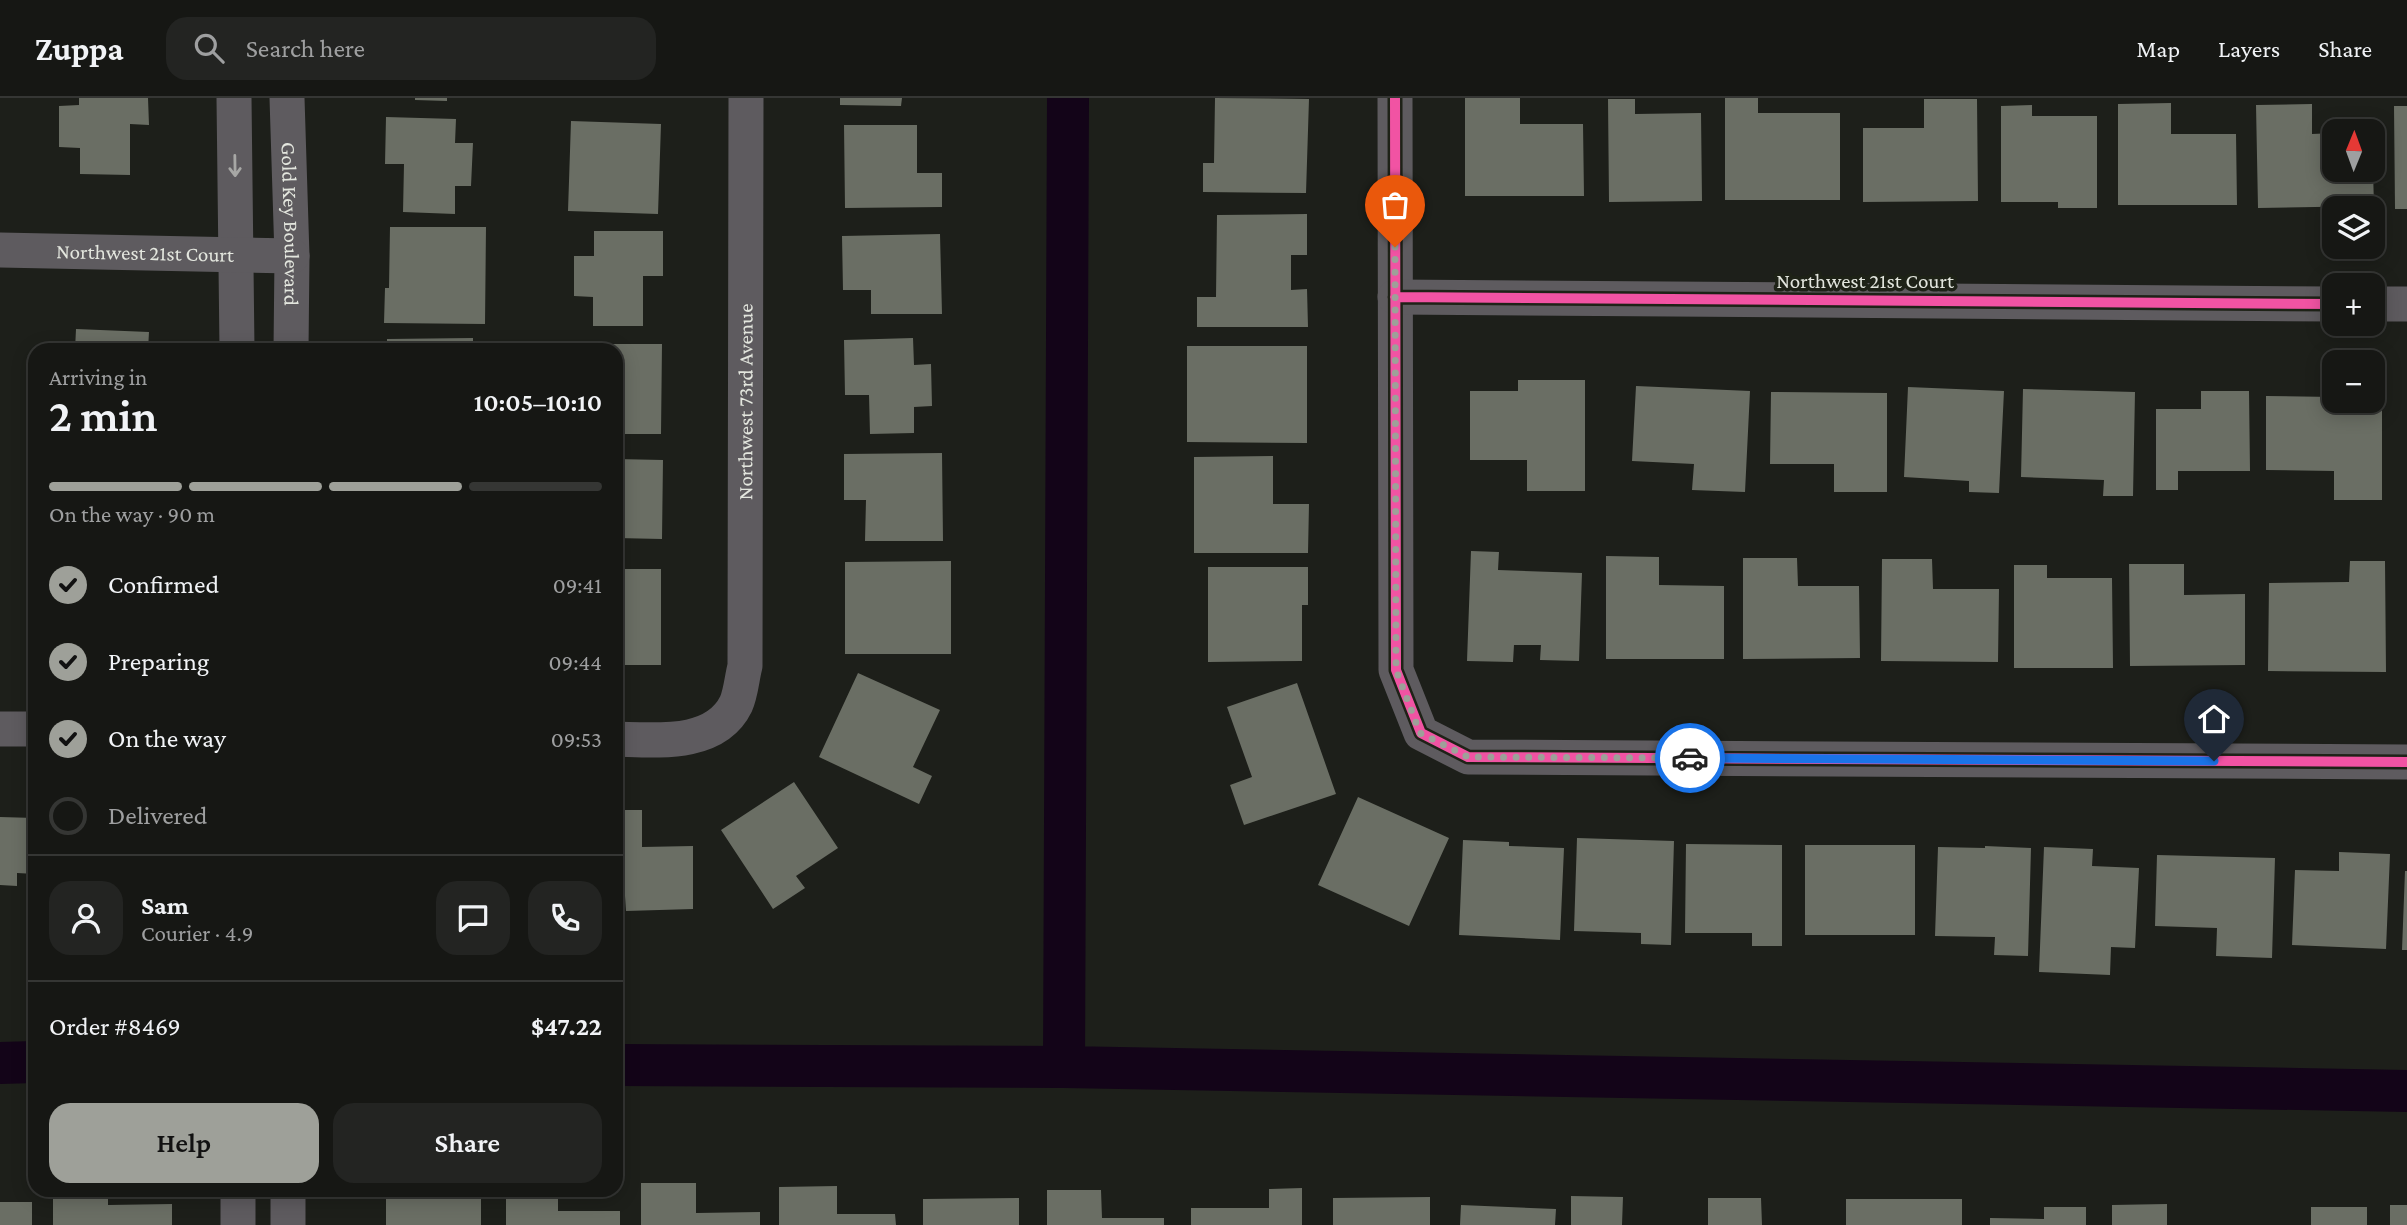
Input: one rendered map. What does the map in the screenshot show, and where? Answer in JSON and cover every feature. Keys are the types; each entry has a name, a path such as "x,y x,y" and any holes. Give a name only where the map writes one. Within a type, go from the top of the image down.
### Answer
{"street":[{"path":"234,98 237,343"},
{"name":"Gold Key Boulevard","path":"287,98 292,256 291,343"},
{"name":"Northwest 73rd Avenue","path":"623,739 671,740 716,729 736,704 745,666 746,98"},
{"path":"1395,98 1396,670 1420,733 1468,757 2407,762"},
{"name":"Northwest 21st Court","path":"0,250 236,257 292,256"},
{"name":"Northwest 21st Court","path":"1395,297 2322,304"},
{"path":"2385,304 2407,304"},
{"path":"0,729 28,729"},
{"path":"238,1197 238,1225"},
{"path":"288,1197 288,1225"}],"building":[{"path":"79,98 148,98 149,125 130,124 130,175 80,174 80,148 59,147 59,106 79,105"},
{"path":"447,98 447,101 415,100"},
{"path":"840,98 902,98 901,106 840,105"},
{"path":"1215,98 1309,99 1306,193 1203,192 1203,163 1214,163"},
{"path":"1465,98 1520,98 1520,124 1583,124 1584,196 1465,196"},
{"path":"1725,98 1758,98 1758,113 1840,113 1840,200 1725,200"},
{"path":"1608,99 1635,99 1635,114 1701,113 1702,201 1609,202"},
{"path":"1924,99 1977,99 1978,201 1863,202 1863,128 1924,128"},
{"path":"2171,103 2171,134 2236,134 2237,205 2118,205 2118,104"},
{"path":"2312,104 2312,134 2322,134 2322,182 2373,182 2374,196 2322,196 2322,207 2258,208 2256,105"},
{"path":"2032,105 2032,116 2097,116 2097,208 2058,208 2058,202 2001,202 2001,106"},
{"path":"2394,106 2407,106 2407,209 2395,209"},
{"path":"386,117 456,119 455,143 473,143 471,186 455,186 455,214 403,212 404,164 385,164"},
{"path":"571,121 661,124 658,214 568,211"},
{"path":"844,125 917,125 917,173 942,173 942,207 845,208"},
{"path":"1307,214 1307,255 1291,255 1291,290 1307,289 1308,327 1197,327 1197,297 1216,297 1217,215"},
{"path":"390,227 486,227 485,324 384,323 385,288 389,288"},
{"path":"594,231 663,231 663,276 643,276 643,326 593,326 593,297 574,296 574,256 594,256"},
{"path":"940,234 942,314 871,314 871,290 843,290 842,236"},
{"path":"76,329 149,332 148,343 75,343"},
{"path":"473,338 473,343 387,343 387,339"},
{"path":"913,338 914,365 931,364 932,406 914,407 914,433 870,434 869,395 845,395 844,340"},
{"path":"623,344 662,344 661,434 623,434"},
{"path":"1187,346 1307,346 1307,443 1187,442"},
{"path":"1518,380 1585,380 1585,491 1527,491 1527,460 1470,460 1470,391 1518,391"},
{"path":"1636,386 1750,391 1745,492 1692,490 1694,464 1632,461"},
{"path":"1908,387 2004,391 1999,493 1969,492 1969,481 1904,477"},
{"path":"2023,389 2135,392 2133,496 2103,496 2104,480 2021,477"},
{"path":"2201,391 2249,391 2250,471 2178,471 2178,490 2156,490 2156,409 2201,409"},
{"path":"1771,392 1887,393 1887,492 1834,492 1834,464 1770,464"},
{"path":"2266,396 2322,397 2322,413 2382,413 2382,500 2334,500 2334,471 2266,470"},
{"path":"942,453 943,541 865,541 866,500 844,500 844,454"},
{"path":"1273,456 1273,504 1309,504 1308,553 1194,553 1194,457"},
{"path":"623,459 663,460 662,539 623,538"},
{"path":"1471,551 1499,552 1498,570 1582,573 1579,661 1540,660 1541,645 1514,645 1513,662 1467,661"},
{"path":"1606,556 1659,557 1659,585 1724,586 1724,659 1606,659"},
{"path":"1743,558 1797,558 1798,586 1859,586 1860,658 1743,659"},
{"path":"1882,559 1932,559 1933,589 1999,589 1998,662 1881,661"},
{"path":"951,561 951,654 845,654 845,562"},
{"path":"2350,561 2385,561 2386,672 2268,671 2269,583 2349,582"},
{"path":"2129,564 2184,564 2184,595 2245,594 2245,665 2130,666"},
{"path":"2014,565 2047,565 2047,578 2112,578 2113,668 2014,668"},
{"path":"1208,567 1308,567 1308,605 1302,605 1302,661 1208,662"},
{"path":"623,569 661,569 661,665 623,665"},
{"path":"858,673 940,710 913,767 932,776 919,804 819,757"},
{"path":"1297,683 1336,794 1244,825 1230,785 1252,777 1227,707"},
{"path":"794,782 838,848 796,876 805,888 773,909 721,830"},
{"path":"1358,797 1449,838 1409,926 1318,885"},
{"path":"623,810 642,810 642,847 693,846 693,909 626,911"},
{"path":"0,817 28,818 28,874 17,873 17,886 0,885"},
{"path":"1577,838 1674,841 1671,945 1641,944 1641,933 1574,931"},
{"path":"1463,840 1509,842 1509,846 1564,848 1560,940 1459,935"},
{"path":"1686,844 1782,845 1782,946 1752,946 1752,933 1685,933"},
{"path":"1805,845 1915,845 1915,935 1805,935"},
{"path":"1938,847 2031,848 2028,956 1994,955 1995,937 1935,936"},
{"path":"2044,847 2093,849 2092,866 2139,868 2135,948 2111,947 2110,975 2039,972"},
{"path":"2339,852 2390,854 2386,949 2292,945 2295,870 2339,871"},
{"path":"2157,855 2275,858 2272,958 2216,956 2217,928 2155,926"},
{"path":"2405,871 2407,950 2402,950"},
{"path":"641,1183 696,1183 696,1213 760,1212 760,1225 641,1225"},
{"path":"837,1186 837,1214 895,1214 896,1225 779,1225 779,1187"},
{"path":"1302,1188 1302,1225 1191,1225 1191,1208 1269,1208 1269,1189"},
{"path":"1047,1190 1101,1190 1102,1218 1164,1218 1164,1225 1047,1225"},
{"path":"1571,1196 1623,1197 1622,1225 1571,1225"},
{"path":"53,1197 108,1197 108,1205 172,1204 172,1225 53,1225"},
{"path":"386,1197 481,1197 481,1225 386,1225"},
{"path":"506,1197 558,1197 558,1211 620,1211 620,1225 506,1225"},
{"path":"1430,1197 1430,1225 1333,1225 1333,1198"},
{"path":"1019,1198 1019,1225 923,1225 923,1199"},
{"path":"1708,1198 1761,1198 1762,1225 1708,1225"},
{"path":"1846,1199 1962,1199 1962,1225 1846,1225"},
{"path":"0,1202 32,1202 32,1225 0,1225"},
{"path":"2167,1204 2167,1225 2112,1225 2112,1205"},
{"path":"1461,1205 1556,1209 1555,1225 1460,1225"},
{"path":"2390,1205 2407,1205 2407,1225 2390,1225"},
{"path":"2044,1207 2086,1207 2086,1225 1990,1225 1990,1218 2044,1219"},
{"path":"2311,1207 2367,1207 2367,1225 2311,1225"}],"waterway":[{"path":"1064,1067 1068,98"},
{"path":"0,1063 28,1062"},
{"path":"623,1065 1064,1067 2407,1091"}],"cycle path":[{"path":"1395,98 1396,670 1421,733 1468,757 2407,762"},
{"path":"1395,297 2322,304"}],"way so far":[{"path":"1395,247 1396,670 1420,733 1468,757 1690,758"}],"route":[{"path":"1690,758 2214,761"}]}
